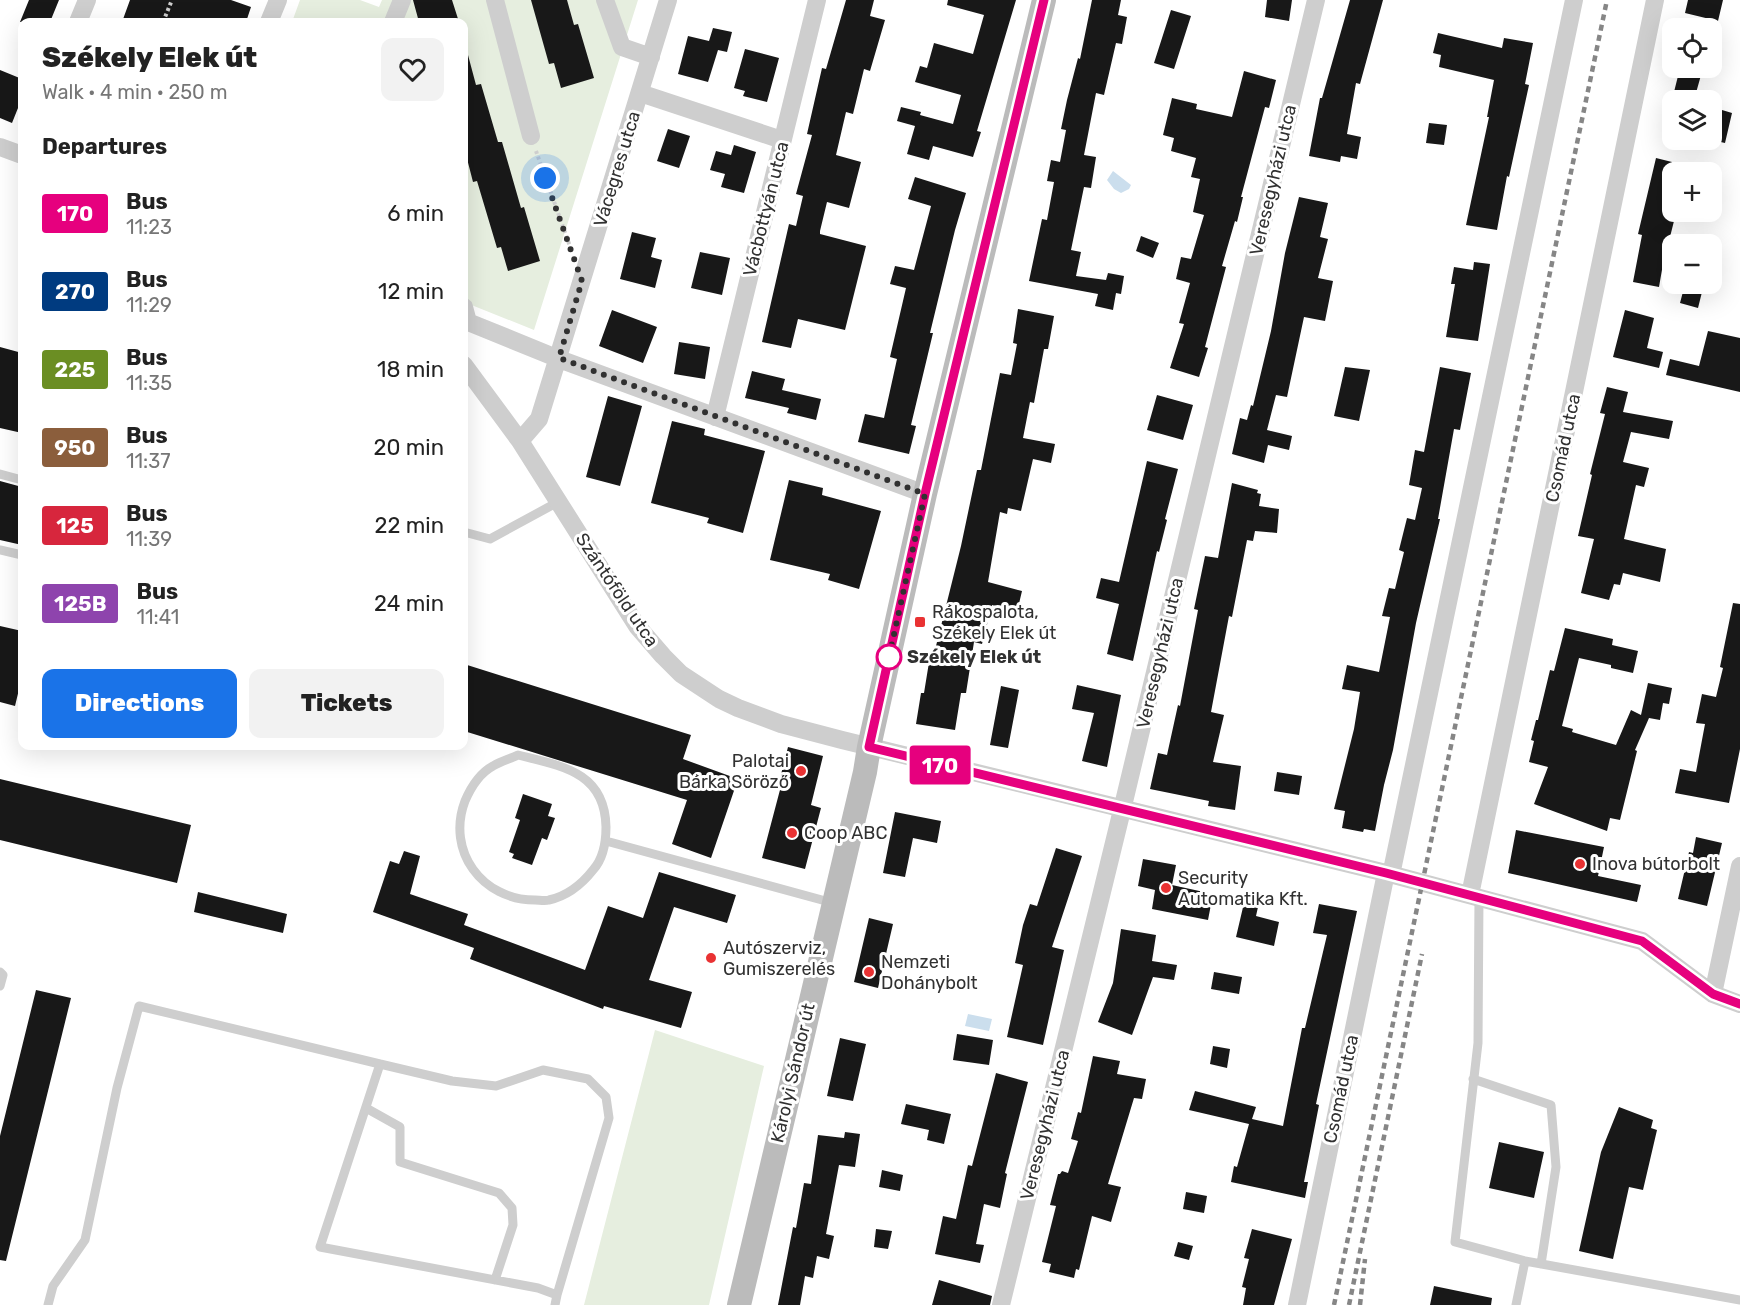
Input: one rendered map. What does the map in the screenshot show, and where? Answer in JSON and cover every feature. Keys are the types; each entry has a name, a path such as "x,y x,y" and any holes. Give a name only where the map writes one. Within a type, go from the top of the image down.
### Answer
{"street":[{"path":"80,18 87,0"},
{"path":"271,18 278,0"},
{"path":"395,18 402,0"},
{"path":"495,0 531,136"},
{"path":"605,0 622,48 651,57"},
{"name":"Vácegres utca","path":"520,441 539,419 668,0"},
{"name":"Vácbottyán utca","path":"715,417 817,0"},
{"name":"Károlyi Sándor út","path":"739,1305 865,772 925,494 1044,0"},
{"name":"Veresegyházi utca","path":"1001,1305 1316,0"},
{"name":"Csomád utca","path":"1297,1305 1574,0"},
{"name":"Csomád utca","path":"1475,896 1655,0"},
{"path":"640,93 782,140"},
{"path":"0,147 18,154"},
{"path":"468,322 715,417 925,494"},
{"name":"Szántóföld utca","path":"468,370 520,441 637,626 681,674 719,699 738,708 781,724 869,747"},
{"path":"869,747 1389,874 1642,941 1713,994 1740,1004"},
{"path":"1713,994 1740,866"}],"lane":[{"path":"0,474 18,479"},
{"path":"468,533 490,539 558,502"},
{"path":"0,550 18,554"},
{"path":"518,755 569,769 594,785 606,812 606,841 595,868 575,889 548,900 519,900 493,890 472,869 460,843 460,814 471,787 491,766 518,755"},
{"path":"606,841 833,903"},
{"path":"1475,896 1478,1043 1455,1242 1525,1262 1740,1300"},
{"path":"0,972 3,975 0,986"},
{"path":"48,1305 53,1286 85,1240 117,1088 139,1006 452,1081 496,1086 543,1070 588,1078 606,1097 609,1118 556,1300 538,1288 320,1247 380,1064"},
{"path":"1473,1078 1551,1105 1556,1167 1541,1264"},
{"path":"366,1108 400,1127 400,1162 499,1193 512,1208 513,1226 495,1280"},
{"path":"1516,1305 1525,1262"}],"path":[{"path":"165,18 172,0"},
{"name":"Vácegres utca","path":"531,136 582,281"}],"green space":[{"path":"300,0 360,0 379,7 382,0 638,0 534,330 468,304 468,18 293,18"},
{"path":"655,1030 764,1066 709,1305 584,1305"}],"water":[{"path":"1113,171 1131,185 1129,189 1121,193 1114,189 1107,180"},
{"path":"968,1014 992,1019 989,1031 965,1026"}],"building":[{"path":"29,0 59,0 52,18 22,18"},
{"path":"130,0 231,0 251,7 247,18 123,18"},
{"path":"413,0 452,0 458,18 418,18"},
{"path":"531,0 567,0 574,25 578,24 594,78 561,88 554,63 549,64"},
{"path":"846,0 874,0 870,16 885,20 870,71 864,69 853,114 846,112 836,155 861,162 849,208 827,202 820,234 866,246 845,330 798,319 791,348 762,342 789,224 796,226 803,196 796,194 812,135 807,134 822,68 826,69"},
{"path":"948,0 1016,0 977,131 981,132 973,157 933,146 929,160 907,154 915,126 897,121 901,107 953,124 961,95 915,82 920,66 927,68 934,43 973,54 984,15 947,5"},
{"path":"1092,0 1121,0 1118,15 1127,17 1122,44 1116,43 1104,95 1096,93 1084,155 1096,157 1091,188 1084,187 1071,250 1081,252 1076,276 1106,280 1108,273 1124,276 1121,294 1116,293 1113,310 1095,306 1098,294 1029,281 1042,219 1047,220 1054,182 1047,181 1051,160 1060,162 1066,130 1061,129 1078,58 1080,59"},
{"path":"1267,0 1292,0 1289,21 1265,17"},
{"path":"1350,0 1383,0 1360,84 1356,83 1347,134 1361,137 1357,159 1341,156 1340,162 1309,156 1320,98 1322,98"},
{"path":"1688,0 1723,0 1719,18 1706,18 1685,13"},
{"path":"1171,10 1191,16 1174,69 1154,63"},
{"path":"713,28 732,32 727,52 718,50 708,82 678,74 688,36 709,41"},
{"path":"1438,33 1502,48 1504,38 1533,43 1525,84 1529,85 1509,177 1507,176 1497,230 1466,225 1489,117 1487,117 1494,80 1439,67 1441,55 1433,53"},
{"path":"745,49 779,58 767,102 743,96 745,91 734,88"},
{"path":"468,55 476,85 481,84 498,142 502,142 521,208 524,207 540,261 508,271 501,247 497,248 477,181 473,182 468,163"},
{"path":"0,70 18,77 18,108 12,123 0,118"},
{"path":"1244,71 1276,80 1269,108 1265,107 1241,197 1243,197 1237,222 1235,221 1222,266 1226,267 1205,347 1208,348 1199,377 1170,368 1184,324 1179,323 1190,283 1176,279 1181,257 1191,259 1204,215 1193,212 1200,179 1191,177 1196,158 1171,151 1174,138 1163,135 1172,98 1197,104 1196,109 1232,117"},
{"path":"1678,78 1700,78 1697,90 1674,90"},
{"path":"1722,110 1732,113 1725,143 1722,142"},
{"path":"1429,123 1447,125 1444,145 1426,143"},
{"path":"668,129 690,136 679,168 657,161"},
{"path":"734,145 756,152 744,193 721,187 725,174 710,170 716,151 731,155"},
{"path":"1656,158 1672,162 1662,162 1662,222 1674,222 1671,234 1662,234 1662,270 1659,287 1633,282 1642,235 1638,234"},
{"path":"915,177 966,193 930,333 933,333 911,425 916,426 909,454 858,442 865,414 884,418 897,359 890,357 906,288 890,284 895,266 914,270 931,206 908,199"},
{"path":"1299,197 1328,203 1320,237 1328,239 1318,278 1333,281 1325,321 1304,317 1287,397 1276,395 1267,430 1292,436 1289,450 1268,445 1264,463 1232,454 1240,418 1247,420 1251,405 1253,406"},
{"path":"632,232 656,238 651,257 662,260 655,288 620,279"},
{"path":"1141,236 1159,243 1153,258 1136,251"},
{"path":"700,252 730,258 722,295 691,288"},
{"path":"1474,262 1490,264 1478,341 1446,337 1455,284 1451,284 1454,267 1473,270"},
{"path":"1682,294 1702,294 1698,308 1680,303"},
{"path":"1018,309 1054,316 1048,349 1044,349 1034,403 1030,402 1023,438 1055,444 1051,463 1033,459 1021,511 1008,508 1007,514 1000,512 988,582 1022,591 1017,612 992,605 982,644 974,642 966,693 961,693 955,730 916,724 931,650 935,650 977,470 981,470 1000,373 1011,375 1017,344 1013,343"},
{"path":"612,310 657,327 643,363 599,346"},
{"path":"1625,310 1654,318 1647,348 1663,352 1659,368 1613,357"},
{"path":"1708,331 1740,338 1740,392 1666,375 1670,359 1699,366"},
{"path":"679,342 710,347 705,379 674,374"},
{"path":"0,347 18,352 18,432 0,428"},
{"path":"1345,367 1370,370 1359,421 1334,416"},
{"path":"1440,367 1471,373 1460,430 1454,429 1438,519 1440,519 1416,623 1393,750 1375,831 1364,829 1363,832 1342,828 1345,811 1334,809 1354,729 1360,692 1342,689 1347,665 1379,672 1390,617 1382,616 1389,588 1395,589 1404,552 1399,550 1407,518 1415,520 1422,488 1409,485 1415,450 1424,452"},
{"path":"752,371 785,379 782,390 821,399 816,420 787,413 789,408 745,398"},
{"path":"1607,387 1628,392 1623,412 1673,421 1669,439 1631,432 1623,462 1649,468 1644,487 1636,485 1624,539 1666,549 1660,582 1623,573 1620,585 1614,584 1609,600 1581,593 1594,539 1578,536 1605,414 1600,413"},
{"path":"1157,395 1193,405 1183,440 1147,430"},
{"path":"608,396 642,406 620,486 586,477"},
{"path":"672,421 705,429 704,435 765,451 743,533 707,523 709,518 651,503"},
{"path":"1147,461 1178,469 1133,661 1107,654 1119,604 1096,598 1101,578 1119,582"},
{"path":"789,480 823,488 822,495 881,511 859,589 828,580 830,574 770,560"},
{"path":"0,481 18,486 18,544 0,540"},
{"path":"1232,483 1258,490 1257,493 1261,494 1259,506 1279,509 1277,533 1255,531 1253,541 1247,540 1232,617 1229,616 1211,712 1224,715 1213,762 1241,766 1235,810 1208,806 1209,801 1150,789 1158,753 1167,755 1178,705 1180,706 1198,610 1194,609 1205,556 1218,558"},
{"path":"1733,603 1740,604 1740,749 1729,803 1675,793 1680,769 1696,772 1705,724 1696,723 1702,694 1716,697"},
{"path":"0,626 18,630 18,694 15,706 0,702"},
{"path":"1565,628 1613,639 1612,645 1638,651 1633,673 1611,668 1611,665 1579,658 1562,726 1573,729 1572,732 1616,745 1631,710 1641,715 1648,683 1672,688 1669,704 1663,703 1660,720 1649,718 1635,750 1637,751 1620,820 1610,818 1607,831 1534,804 1548,767 1529,762 1534,741 1531,740 1550,670 1554,671"},
{"path":"468,665 691,735 683,759 738,779 711,858 672,844 687,800 468,732"},
{"path":"1077,685 1121,695 1107,767 1082,761 1094,713 1072,709"},
{"path":"1001,686 1019,690 1008,748 990,745"},
{"name":"Coop ABC","path":"788,747 823,756 811,805 821,808 805,869 762,858 781,786 778,786"},
{"path":"1277,772 1302,776 1299,795 1274,791"},
{"path":"0,779 191,825 177,883 0,840"},
{"path":"523,794 552,804 548,816 555,818 547,840 542,838 532,865 512,858 514,854 509,852 520,820 515,818"},
{"path":"895,812 941,821 937,843 913,838 905,877 883,873"},
{"path":"1516,830 1604,847 1598,876 1641,885 1637,902 1508,873"},
{"path":"1696,837 1722,843 1707,906 1678,899 1689,852 1693,853"},
{"path":"1056,848 1082,856 1052,947 1064,950 1043,1045 1007,1037 1023,965 1015,963 1023,925 1030,904 1037,906"},
{"path":"404,851 420,856 410,894 468,914 464,925 585,970 608,906 643,918 659,872 736,895 727,923 674,907 649,980 692,992 681,1028 604,1006 603,1009 470,959 474,948 373,912 390,861 399,864"},
{"name":"Security Automatika Kft.","path":"1143,859 1176,865 1172,885 1213,894 1208,920 1152,909 1155,890 1138,886"},
{"path":"198,892 287,914 283,933 194,912"},
{"path":"1244,903 1258,907 1256,916 1279,922 1274,946 1236,937"},
{"path":"1319,904 1357,911 1316,1104 1319,1105 1304,1182 1308,1182 1305,1198 1231,1182 1234,1166 1237,1167 1249,1124 1189,1110 1195,1091 1256,1107 1252,1119 1283,1126 1302,1028 1305,1028 1327,935 1313,933"},
{"path":"869,918 893,924 878,988 854,982"},
{"path":"1121,929 1156,935 1152,961 1177,965 1174,980 1153,977 1132,1035 1098,1022 1113,983"},
{"path":"1214,972 1242,977 1239,994 1211,989"},
{"path":"36,990 71,998 6,1261 0,1260 0,1136"},
{"path":"957,1034 993,1040 989,1065 953,1060"},
{"path":"840,1038 866,1044 853,1101 827,1096"},
{"path":"1213,1046 1230,1049 1227,1068 1210,1064"},
{"path":"1093,1056 1120,1061 1117,1074 1146,1079 1142,1099 1134,1098 1108,1184 1121,1187 1111,1222 1092,1216 1079,1270 1076,1269 1074,1278 1049,1272 1051,1264 1042,1262 1056,1206 1050,1205 1058,1174 1062,1171 1068,1173 1078,1141 1071,1139 1078,1112 1081,1113"},
{"path":"996,1073 1028,1082 1005,1173 1007,1174 1000,1208 984,1204 976,1244 984,1245 980,1263 935,1254 943,1216 956,1219 968,1165 972,1166"},
{"path":"906,1104 951,1114 944,1144 927,1140 929,1130 901,1124"},
{"path":"1619,1107 1653,1120 1651,1128 1657,1130 1643,1190 1629,1187 1613,1259 1579,1251 1601,1152"},
{"path":"845,1132 860,1134 855,1167 839,1165 826,1234 834,1236 829,1259 817,1256 813,1278 805,1276 800,1305 778,1305 804,1183 811,1184 818,1135 844,1138"},
{"path":"1499,1142 1544,1152 1534,1198 1489,1188"},
{"path":"882,1170 903,1175 900,1191 879,1187"},
{"path":"1186,1192 1207,1196 1204,1213 1183,1209"},
{"path":"876,1229 892,1231 888,1249 874,1247"},
{"path":"1252,1229 1292,1239 1274,1305 1243,1305 1246,1288 1242,1287 1249,1259 1244,1258"},
{"path":"1178,1242 1193,1246 1189,1260 1174,1256"},
{"path":"939,1280 992,1296 990,1305 932,1305"},
{"path":"1434,1286 1492,1298 1491,1305 1430,1305"}],"railway":[{"path":"1334,1305 1607,0"},
{"path":"1349,1305 1422,954"},
{"path":"1360,1305 1365,1259"}],"bus line":[{"name":"170","path":"1044,0 925,494 869,747 1386,873 1642,941 1713,994 1740,1004"}],"place":[{"name":"Rákospalota, Székely Elek út","path":"920,622"},
{"name":"Székely Elek út","path":"889,657"},
{"name":"Palotai Bárka Söröző","path":"801,771"},
{"name":"Coop ABC","path":"792,833"},
{"name":"Inova bútorbolt","path":"1580,864"},
{"name":"Security Automatika Kft.","path":"1166,888"},
{"name":"Autószerviz, Gumiszerelés","path":"711,958"},
{"name":"Nemzeti Dohánybolt","path":"869,972"}],"route":[{"path":"545,178 582,281 559,358 925,494 889,657"}]}
